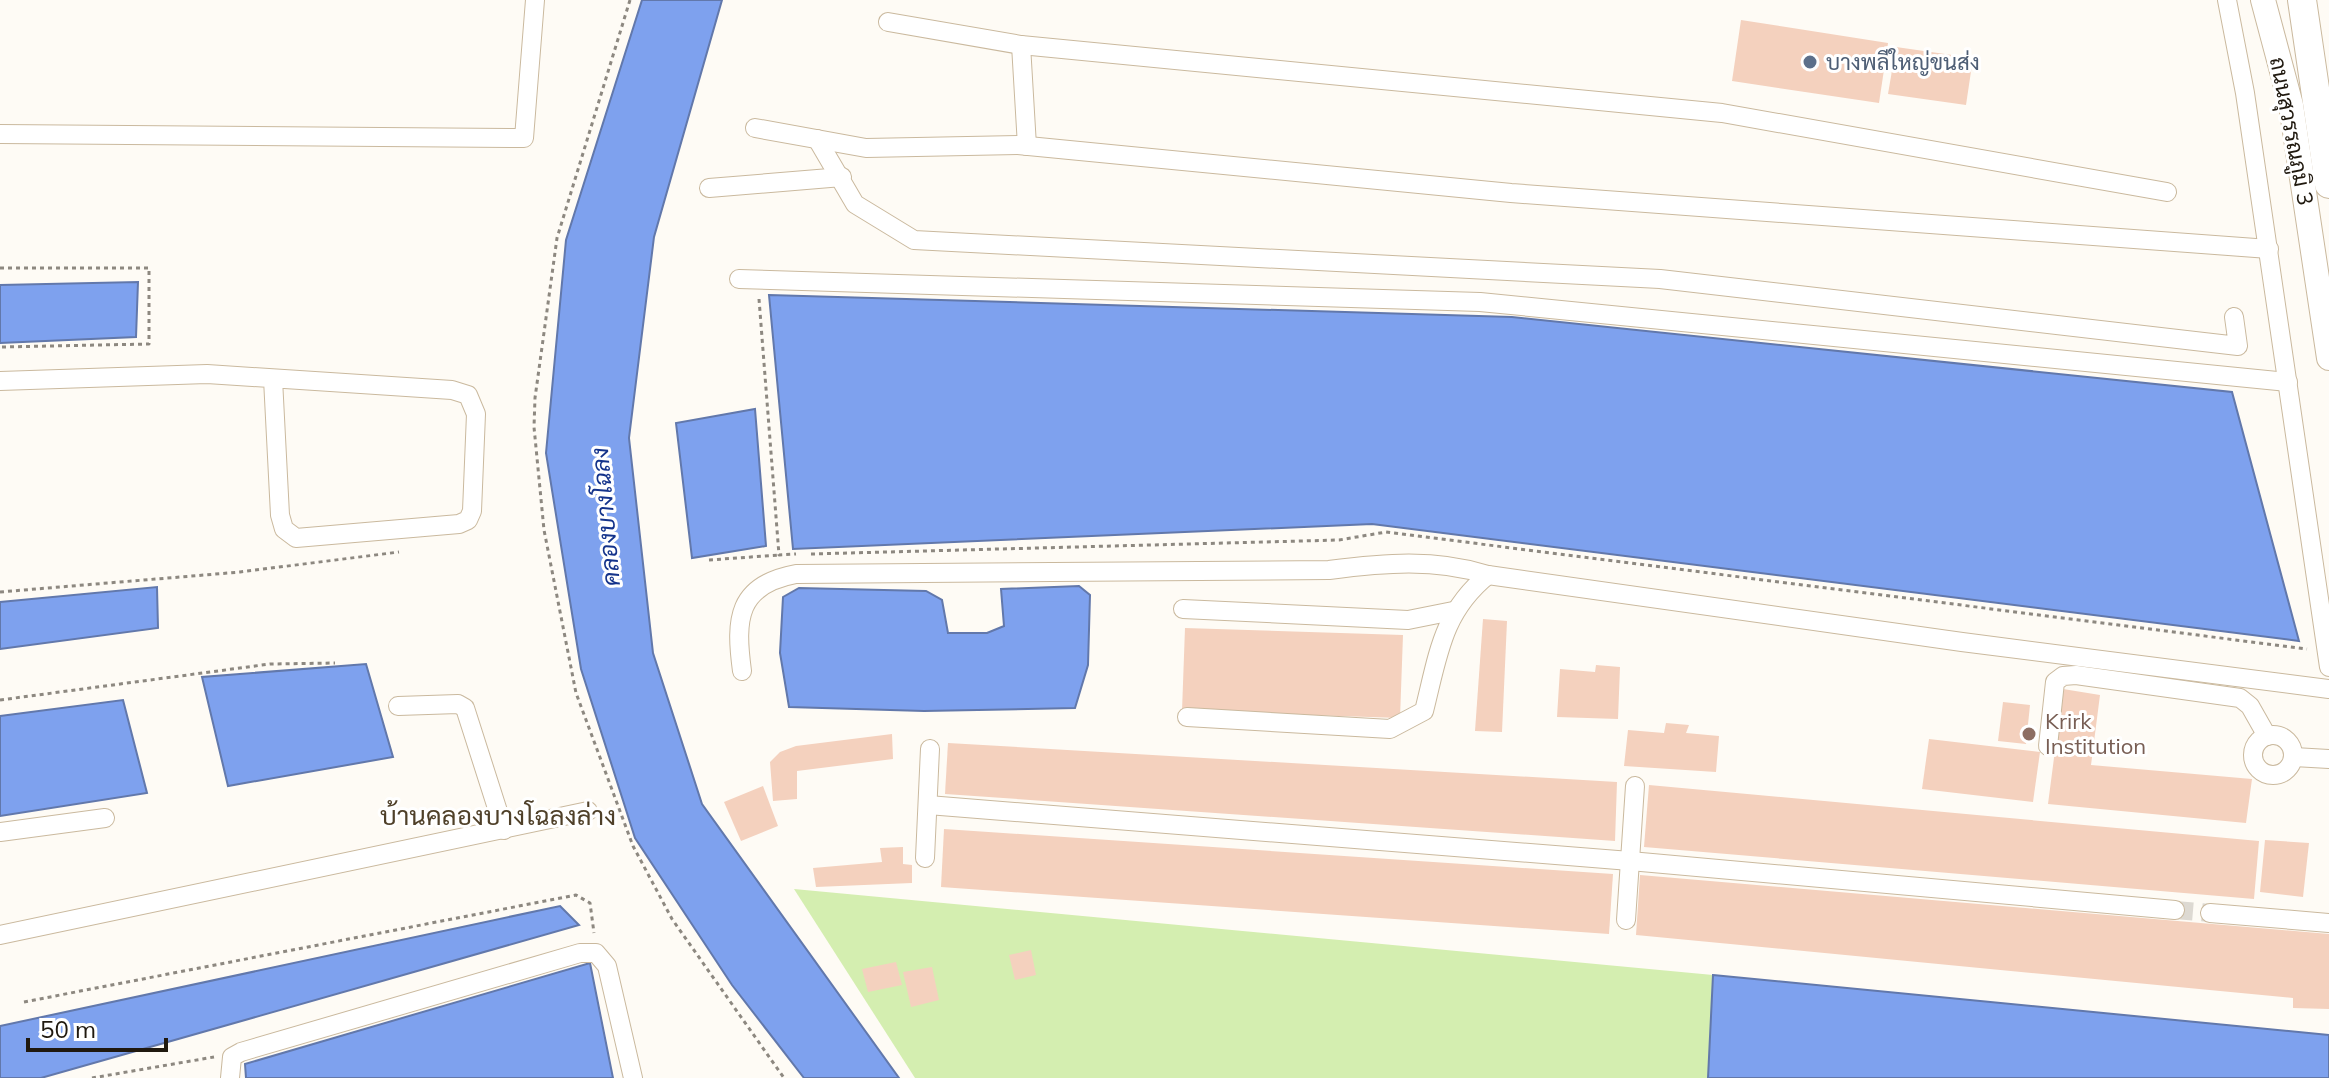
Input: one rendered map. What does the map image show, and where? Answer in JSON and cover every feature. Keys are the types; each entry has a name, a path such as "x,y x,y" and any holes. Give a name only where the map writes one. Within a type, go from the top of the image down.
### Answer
{"highway":[{"path":"2302,0 2329,184"}],"main road":[{"name":"ถนนสุวรรณภูมิ 3","path":"2263,0 2291,105 2329,358"},
{"path":"2277,0 2291,105"}],"street":[{"path":"0,134 524,138 535,0"},
{"path":"2227,0 2269,249 2329,667"},
{"path":"888,22 1021,45 1722,113 2167,192"},
{"path":"1021,45 1027,146"},
{"path":"755,128 866,148 1027,146 1511,193 2269,249"},
{"path":"817,139 842,177 855,204 914,240 1660,279 2238,346 2234,317"},
{"path":"709,188 842,177"},
{"path":"739,279 1480,302 2288,382"},
{"path":"0,381 207,374 452,390 468,395 476,414 472,511 468,520 459,524 296,538 284,529 280,515 273,379"},
{"path":"742,671 738,619 745,603 766,583 796,574 1329,570 1375,564 1429,563 1460,566 1488,575 1962,642 2329,689"},
{"path":"1187,717 1390,729 1424,711 1453,611 1466,593 1488,575"},
{"path":"1183,609 1408,620 1453,611"},
{"path":"2048,746 2055,682 2063,676 2076,675 2240,698 2250,706 2267,736"},
{"path":"398,706 458,704 465,708 504,830"},
{"path":"2267,736 2286,739 2294,757"},
{"path":"2267,736 2254,751 2259,769 2270,775 2283,773 2294,757"},
{"path":"925,858 930,749"},
{"path":"2294,757 2329,759"},
{"path":"1626,920 1635,786"},
{"path":"928,805 1630,861 2175,910"},
{"path":"0,935 588,811"},
{"path":"0,832 105,818"},
{"path":"2210,913 2329,923"},
{"path":"230,1078 232,1057 241,1052 580,953 596,953 607,966 633,1078"}],"path":[{"path":"630,0 557,238 535,398 534,427 544,530 576,693 633,846 672,919 784,1078"},
{"path":"0,268 149,268 149,344 0,347"},
{"path":"0,592 240,572 399,552"},
{"path":"709,560 779,555"},
{"path":"0,700 270,664 335,663"},
{"path":"24,1002 576,895 590,903 596,953"},
{"path":"92,1078 241,1052"}],"green space":[{"path":"794,889 1713,975 1708,1078 915,1078"}],"water":[{"name":"คลองบางโฉลง","path":"642,0 722,0 654,237 629,438 653,653 702,804 899,1078 804,1078 732,985 635,838 581,669 546,453 566,240"},
{"path":"138,282 136,337 0,343 0,285"},
{"path":"769,295 1512,317 2232,392 2299,641 1372,524 793,549"},
{"path":"755,409 766,546 692,558 676,423"},
{"path":"1079,586 1090,595 1088,665 1075,708 924,711 789,707 780,653 783,597 799,588 926,591 942,600 948,633 987,633 1004,626 1001,589"},
{"path":"157,587 158,628 0,649 0,602"},
{"path":"366,664 393,757 228,786 202,677"},
{"path":"123,700 147,793 0,816 0,716"},
{"path":"560,906 579,925 41,1078 0,1078 0,1026"},
{"path":"590,963 613,1078 246,1078 245,1064"},
{"path":"1713,975 2329,1035 2329,1078 1708,1078"}],"building":[{"name":"บางพลีใหญ่ขนส่ง","path":"1741,20 1888,43 1879,103 1732,81"},
{"name":"บางพลีใหญ่ขนส่ง","path":"1896,47 1973,58 1966,105 1888,94"},
{"path":"1483,619 1507,621 1502,732 1475,731"},
{"path":"1185,628 1403,635 1400,718 1182,711"},
{"path":"1596,665 1620,667 1618,719 1557,717 1560,669 1595,672"},
{"name":"Krirk Institution","path":"2063,689 2100,695 2091,765 2252,779 2246,823 2048,804"},
{"path":"2003,702 2030,705 2026,744 1998,741"},
{"path":"1666,723 1689,725 1686,733 1719,736 1716,772 1624,766 1628,730 1664,733"},
{"path":"892,734 893,759 797,771 797,799 773,801 770,762 780,752 796,746"},
{"path":"1929,739 2040,752 2033,802 1922,789"},
{"path":"948,743 1617,782 1615,841 945,794"},
{"path":"1649,785 2259,841 2254,899 1644,847"},
{"path":"763,786 778,826 741,841 724,802"},
{"path":"944,829 1613,874 1609,934 941,887"},
{"path":"2265,840 2309,843 2303,897 2260,892"},
{"path":"903,847 903,864 912,865 912,883 816,887 813,868 882,862 880,848"},
{"path":"1640,875 2329,934 2329,1009 2293,1008 2293,998 1636,935"},
{"path":"1031,950 1036,975 1015,980 1009,955"},
{"path":"896,962 902,985 868,992 862,969"},
{"path":"932,967 939,1000 911,1007 903,972"}],"tunnel":[{"path":"2175,910 2210,913"}],"place":[{"name":"บางพลีใหญ่ขนส่ง","path":"1810,62"},
{"name":"Krirk Institution","path":"2029,734"}],"district":[{"name":"บ้านคลองบางโฉลงล่าง","path":"498,815"}]}
